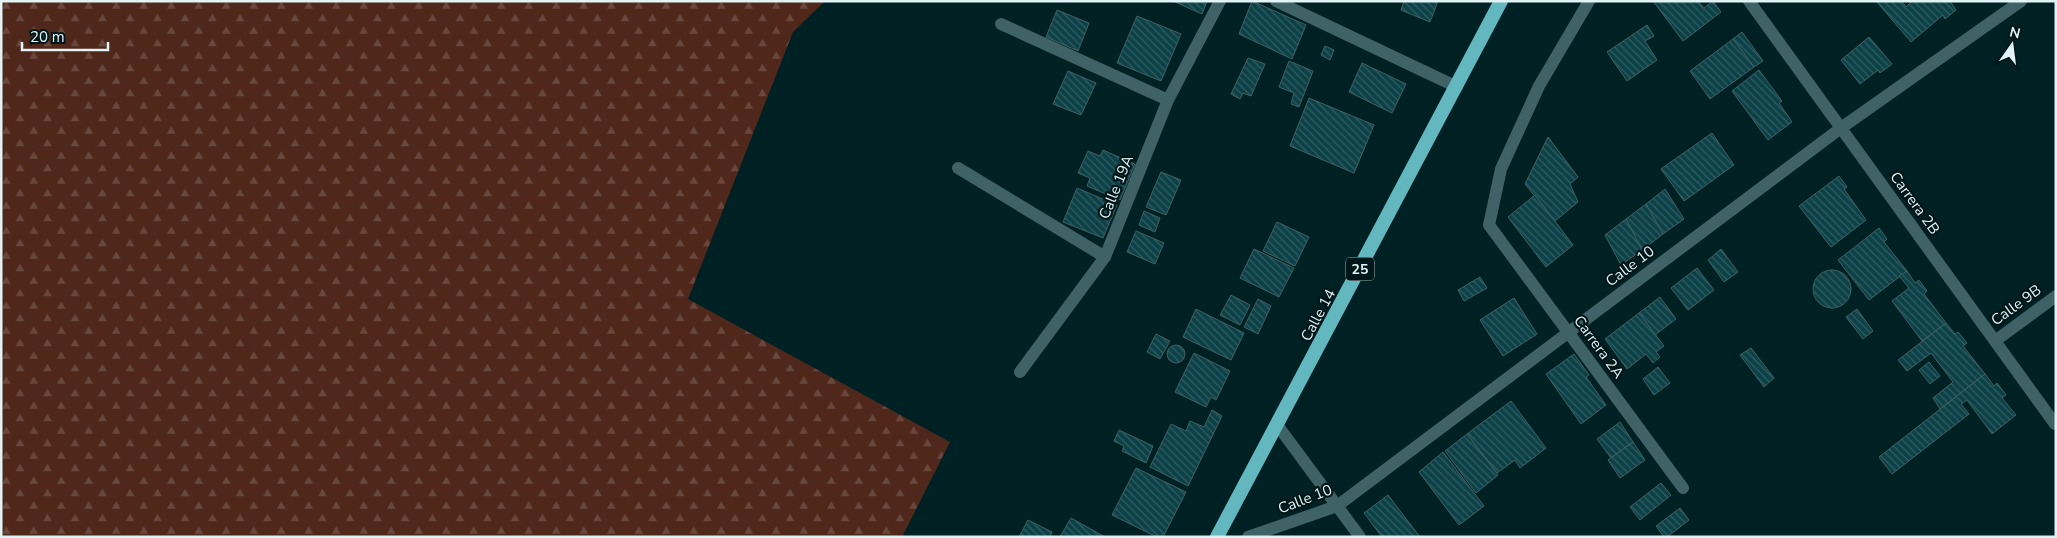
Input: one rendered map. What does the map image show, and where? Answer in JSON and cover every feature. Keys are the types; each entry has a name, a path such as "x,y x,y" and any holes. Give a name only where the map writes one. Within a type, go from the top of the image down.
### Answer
{"highway":[{"name":"Calle 14","path":"1217,537 1278,426 1501,1"}],"street":[{"name":"Calle 19A","path":"1020,372 1105,257 1168,100 1220,1"},
{"path":"1276,1 1456,87"},
{"name":"Carrera 2A","path":"1589,1 1539,86 1500,168 1489,225 1683,488"},
{"name":"Carrera 2B","path":"1749,1 2055,424"},
{"name":"Calle 10","path":"1248,537 1337,506 1841,128 2020,1"},
{"path":"1000,24 1168,100"},
{"path":"958,168 1105,257"},
{"name":"Calle 9B","path":"1995,341 2056,296"},
{"path":"1278,426 1360,537"}],"green space":[{"path":"1,1 825,1 793,32 688,299 950,442 902,537 1,537"}],"building":[{"path":"1173,1 1207,1 1202,14"},
{"path":"1252,1 1306,25 1292,59 1239,34"},
{"path":"1404,1 1438,1 1430,22 1401,10"},
{"path":"1653,1 1698,1 1704,8 1713,1 1721,12 1683,41"},
{"path":"1876,1 1902,1 1906,7 1912,1 1950,1 1956,10 1945,19 1943,15 1911,42"},
{"path":"1057,10 1089,23 1078,51 1046,37"},
{"path":"1137,16 1181,34 1161,81 1117,63"},
{"path":"1647,25 1654,36 1645,41 1657,60 1627,81 1607,52"},
{"path":"1742,32 1763,61 1754,67 1733,39"},
{"path":"1869,37 1892,64 1880,73 1878,70 1860,84 1841,60"},
{"path":"1733,39 1754,67 1710,99 1690,71"},
{"path":"1325,46 1334,50 1330,60 1321,55"},
{"path":"1248,58 1265,64 1251,96 1243,93 1240,99 1231,94"},
{"path":"1289,61 1313,71 1299,107 1291,104 1294,93 1279,87"},
{"path":"1362,63 1406,84 1392,113 1349,92"},
{"path":"1759,70 1782,101 1779,103 1792,122 1768,140 1732,91"},
{"path":"1068,71 1096,83 1081,115 1053,104"},
{"path":"1309,98 1374,125 1354,173 1290,146"},
{"path":"1712,133 1734,165 1684,201 1661,169"},
{"path":"1548,137 1578,177 1570,184 1578,202 1555,221 1525,184"},
{"path":"1103,150 1135,164 1120,200 1087,186 1090,178 1078,173 1088,151 1100,156"},
{"path":"1161,172 1181,180 1166,215 1146,207"},
{"path":"1839,176 1847,187 1844,189 1866,220 1831,247 1799,206"},
{"path":"1077,188 1117,205 1103,238 1063,222"},
{"path":"1665,189 1684,219 1663,234 1646,204"},
{"path":"1535,195 1573,245 1546,267 1508,217"},
{"path":"1646,204 1663,234 1642,250 1626,219"},
{"path":"1144,211 1160,218 1155,232 1139,225"},
{"path":"1626,219 1642,250 1621,265 1605,235"},
{"path":"1277,222 1309,237 1295,266 1263,251"},
{"path":"1879,228 1887,239 1884,242 1907,271 1869,300 1838,260"},
{"path":"1136,231 1164,243 1155,264 1127,252"},
{"path":"1254,249 1294,268 1279,297 1240,278"},
{"path":"1721,249 1738,272 1724,282 1708,260"},
{"path":"1697,268 1714,290 1688,310 1671,288"},
{"path":"1832,270 1846,275 1851,289 1846,303 1832,308 1818,303 1813,289 1818,275"},
{"path":"1907,271 1915,283 1919,280 1927,291 1924,294 1946,323 1922,341 1892,301 1909,288 1899,276"},
{"path":"1480,277 1487,288 1464,301 1458,290"},
{"path":"1231,295 1250,305 1240,325 1220,315"},
{"path":"1660,297 1676,319 1655,335 1639,313"},
{"path":"1514,298 1537,334 1503,356 1480,320"},
{"path":"1258,299 1271,306 1258,334 1244,327"},
{"path":"1196,309 1244,333 1231,360 1183,337"},
{"path":"1857,309 1873,331 1863,339 1846,317"},
{"path":"1639,313 1664,346 1656,352 1660,357 1653,363 1646,354 1627,369 1605,339"},
{"path":"1946,323 1955,334 1958,332 1967,343 1963,346 1985,374 1940,409 1933,398 1953,382 1931,353 1907,371 1898,360"},
{"path":"1156,334 1170,341 1160,359 1147,352"},
{"path":"1176,345 1182,348 1185,354 1182,360 1176,363 1170,360 1167,354 1170,348"},
{"path":"1751,348 1774,378 1764,387 1740,355"},
{"path":"1194,353 1230,371 1216,400 1211,397 1206,407 1175,392"},
{"path":"1574,354 1589,375 1586,377 1606,405 1581,424 1546,374"},
{"path":"1929,362 1940,376 1930,384 1919,370"},
{"path":"1658,367 1670,383 1654,395 1643,379"},
{"path":"1985,374 1994,386 1997,383 2006,395 2002,398 2016,415 1992,434 1967,400 1961,404 1969,414 1892,474 1879,457"},
{"path":"1511,401 1546,448 1520,468 1515,460 1497,473 1467,434"},
{"path":"1212,410 1222,416 1188,486 1150,467 1171,424 1186,431 1190,421 1204,427"},
{"path":"1620,422 1633,442 1611,458 1597,439"},
{"path":"1119,430 1153,446 1146,463 1122,451 1124,446 1114,441"},
{"path":"1467,434 1498,475 1476,493 1445,451"},
{"path":"1633,442 1645,460 1620,478 1608,460"},
{"path":"1443,452 1484,506 1459,525 1419,472"},
{"path":"1136,468 1186,492 1163,537 1157,537 1112,515"},
{"path":"1661,483 1671,495 1640,520 1630,507"},
{"path":"1388,495 1420,537 1382,537 1364,513"},
{"path":"1680,508 1689,520 1667,537 1664,537 1656,526"},
{"path":"1071,518 1105,537 1060,537"},
{"path":"1028,520 1052,532 1050,537 1019,537"}]}
